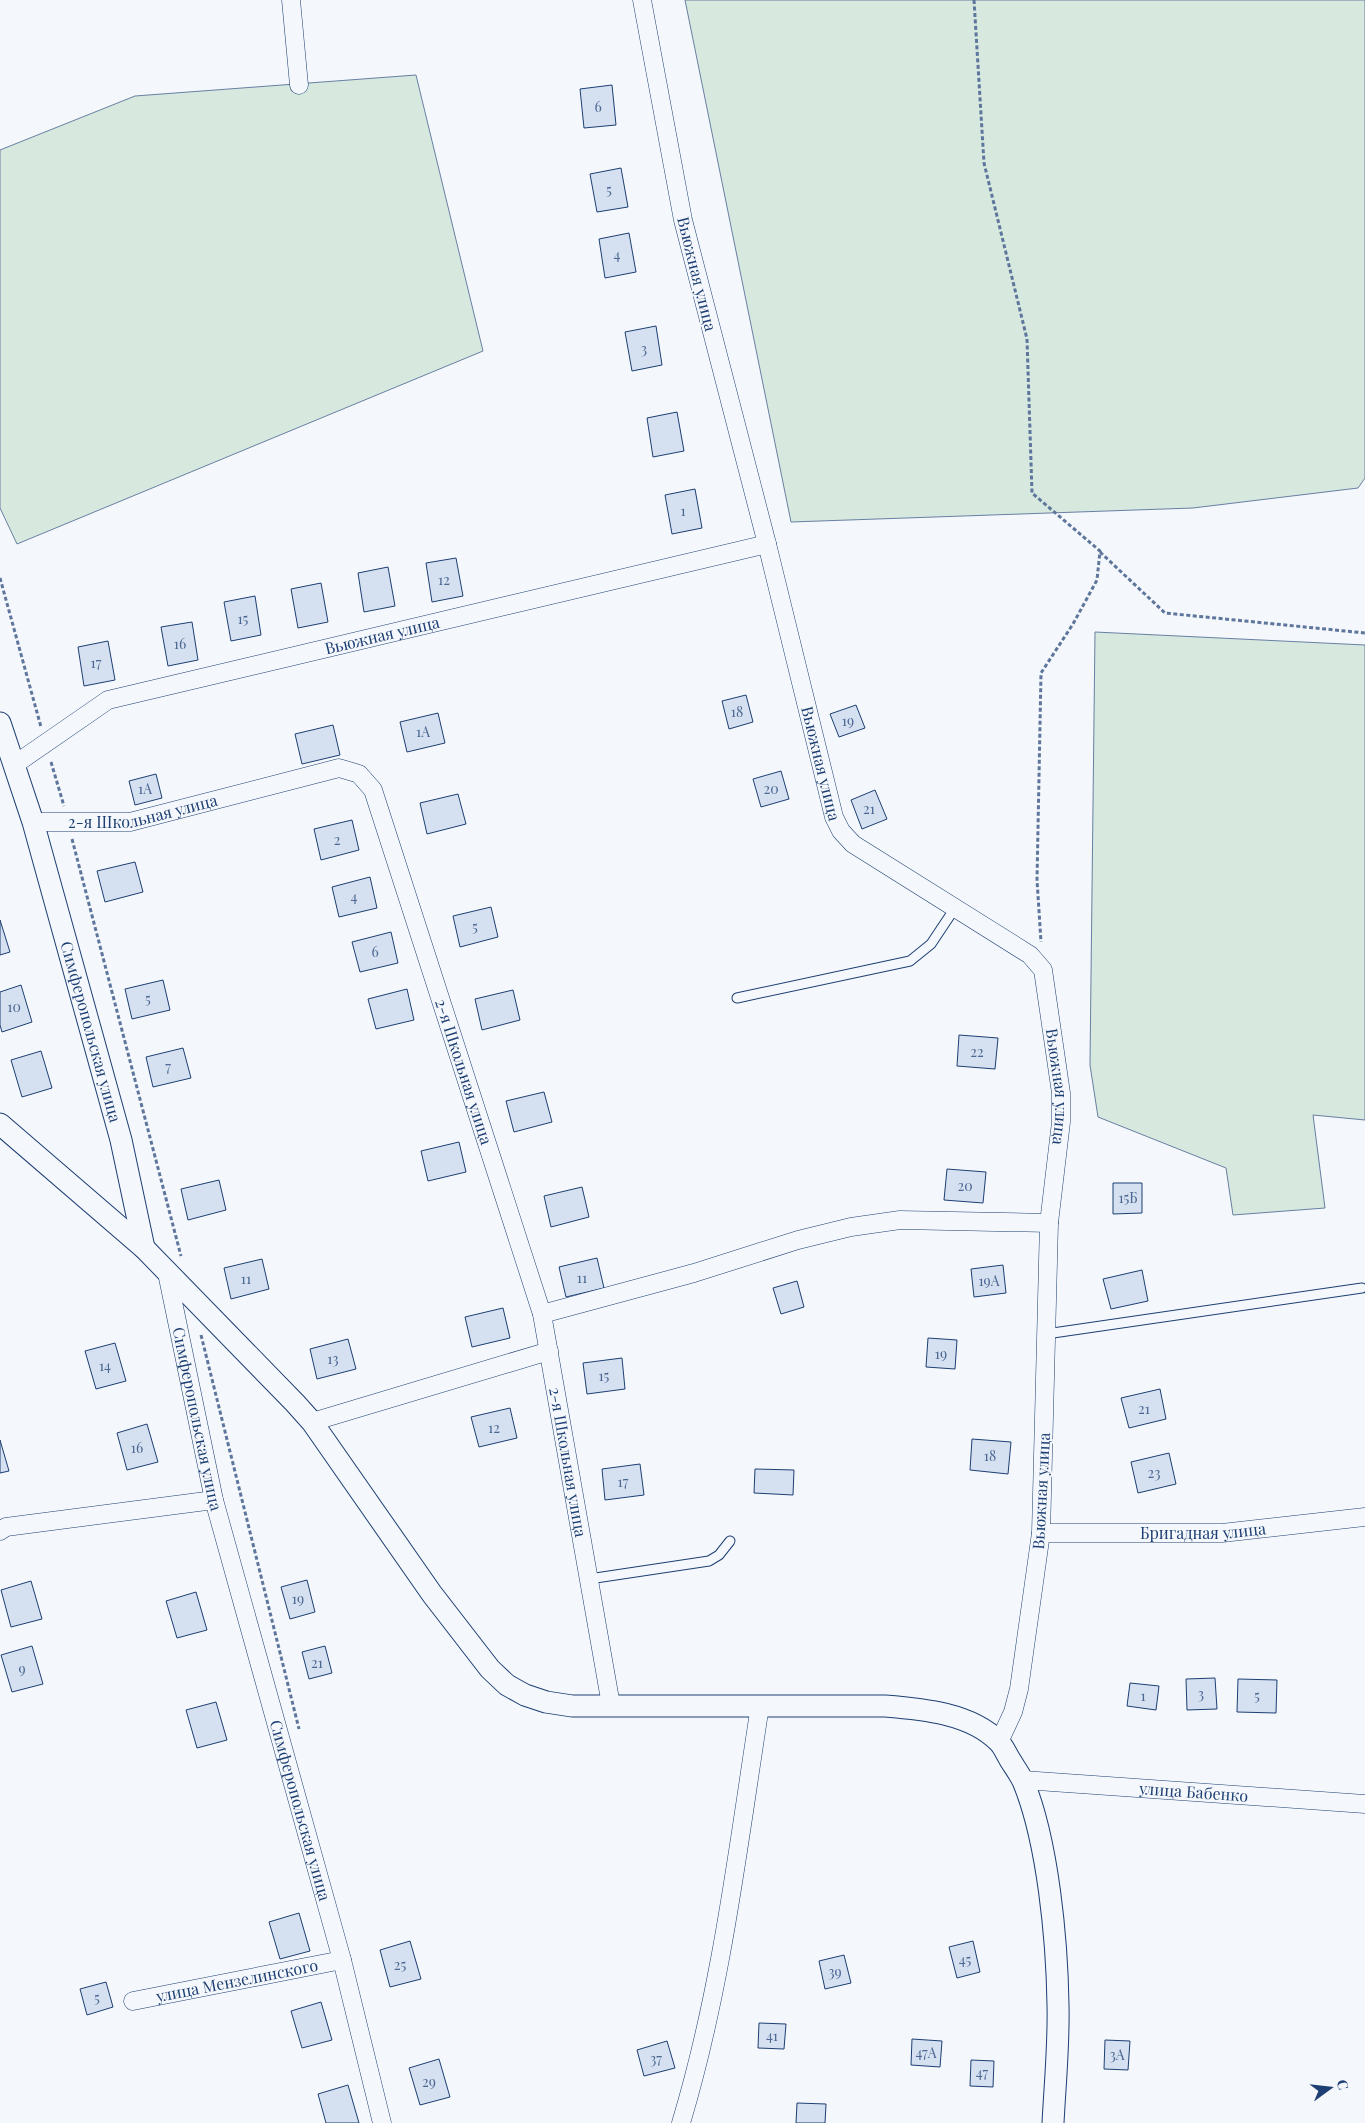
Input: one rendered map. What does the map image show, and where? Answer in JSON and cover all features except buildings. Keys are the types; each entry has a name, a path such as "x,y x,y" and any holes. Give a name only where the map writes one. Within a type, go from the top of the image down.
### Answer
{"street":[{"path":"291,0 299,85"},
{"name":"Вьюжная улица","path":"642,0 683,220 767,544 834,816 841,831 853,844 1030,954 1043,970 1061,1093 1061,1122 1049,1223 1041,1533 1019,1689 1013,1712 999,1742"},
{"name":"Вьюжная улица","path":"14,765 108,700 767,544"},
{"name":"Симферопольская улица","path":"0,723 33,822 121,1140 144,1248"},
{"name":"2-я Школьная улица","path":"33,822 130,822 339,768 359,774 373,790 542,1314 611,1705"},
{"path":"0,1124 144,1248 312,1422 432,1594 490,1669 508,1685 546,1702 572,1706 885,1706 918,1709 964,1721 976,1726 999,1742 1022,1780 1036,1822 1046,1866 1056,1959 1058,2007 1053,2123"},
{"path":"542,1314 694,1273 798,1240 851,1227 900,1220 1049,1223"},
{"name":"Симферопольская улица","path":"167,1273 214,1500 342,1960 382,2123"},
{"path":"312,1422 549,1351"},
{"path":"0,1531 6,1527 214,1500"},
{"name":"Бригадная улица","path":"1041,1533 1222,1533 1365,1517"},
{"path":"681,2123 697,2068 717,1981 760,1706"},
{"name":"улица Бабенко","path":"1022,1780 1365,1804"},
{"name":"улица Мензелинского","path":"133,2001 342,1960"}],"lane":[{"path":"737,998 910,961 932,944 955,908"},
{"path":"1046,1334 1362,1288"},
{"path":"589,1580 708,1561 720,1555 730,1541"}],"path":[{"path":"974,0 984,163 1027,339 1032,493 1100,551 1165,613 1365,633"},
{"path":"1043,970 1037,880 1041,673 1073,624 1097,580 1100,551"}],"shaded area":[{"path":"685,0 1365,0 1365,478 1358,488 1193,508 791,522"},
{"path":"416,75 483,351 17,544 0,508 0,150 135,96"},
{"path":"1095,632 1365,645 1365,1120 1313,1115 1325,1208 1233,1215 1226,1168 1098,1117 1090,1065"}]}
